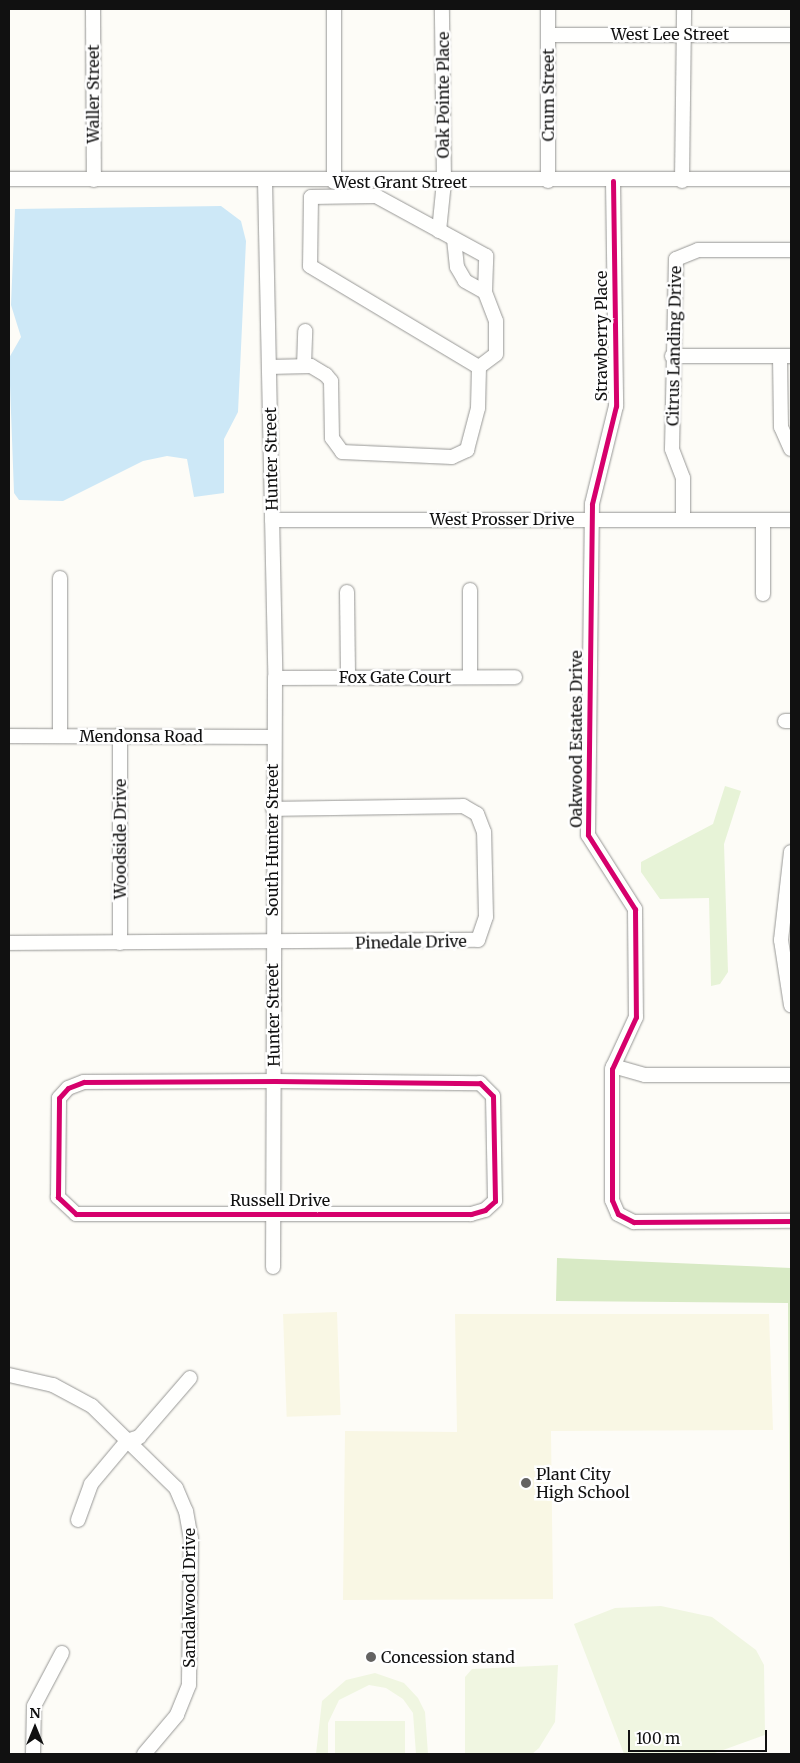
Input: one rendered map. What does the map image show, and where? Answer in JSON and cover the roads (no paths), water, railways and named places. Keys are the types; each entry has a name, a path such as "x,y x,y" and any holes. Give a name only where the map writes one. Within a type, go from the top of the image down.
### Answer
{"street":[{"name":"Waller Street","path":"93,9 94,180"},
{"path":"334,9 334,182"},
{"name":"Oak Pointe Place","path":"439,231 444,182 442,9"},
{"name":"Crum Street","path":"548,9 548,181"},
{"path":"682,180 684,9"},
{"name":"West Lee Street","path":"548,35 791,35"},
{"name":"West Grant Street","path":"9,179 334,182 791,179"},
{"name":"Hunter Street","path":"265,181 275,678 272,737"},
{"name":"Strawberry Place","path":"591,518 616,406 612,181"},
{"path":"269,367 304,366 320,369 331,381 332,438 342,452 452,457 467,450 471,442 478,408 479,368 496,354 496,321 486,292 486,256 376,196 313,196 307,205 309,264 479,368"},
{"path":"454,239 457,267 465,281 486,292"},
{"name":"Citrus Landing Drive","path":"683,519 683,478 672,449 673,267 679,254 791,250"},
{"path":"304,366 305,331"},
{"path":"672,356 786,356 781,427 791,449"},
{"name":"West Prosser Drive","path":"272,520 591,518 791,520"},
{"name":"Oakwood Estates Drive","path":"591,518 588,835 635,909 636,1017 613,1066 612,1200 618,1214 634,1222 791,1221"},
{"path":"763,520 763,594"},
{"path":"60,578 60,736"},
{"path":"470,590 470,676"},
{"path":"348,592 348,677"},
{"name":"Fox Gate Court","path":"275,678 515,677"},
{"name":"Woodside Drive","path":"120,735 120,944"},
{"name":"Mendonsa Road","path":"9,736 272,737"},
{"name":"South Hunter Street","path":"272,737 272,943"},
{"name":"Pinedale Drive","path":"9,943 456,944 478,940 486,917 484,832 477,814 462,806 272,809"},
{"path":"791,852 781,940 791,1006"},
{"name":"Hunter Street","path":"272,943 275,1213 273,1267"},
{"path":"613,1066 645,1075 791,1075"},
{"name":"Russell Drive","path":"274,1081 480,1084 493,1096 495,1202 471,1214 76,1214 58,1197 59,1098 68,1088 84,1082 274,1081"},
{"name":"Sandalwood Drive","path":"9,1375 53,1385 92,1406 176,1488 191,1538 189,1685 176,1715 144,1754"},
{"path":"78,1520 91,1484 127,1442 139,1437 190,1378"},
{"path":"33,1754 34,1706 62,1653"}],"water":[{"path":"221,206 241,221 246,241 238,412 224,439 224,493 194,497 187,459 167,456 143,461 63,501 19,500 14,493 9,358 21,337 11,305 15,209"}],"place":[{"name":"Plant City High School","path":"526,1483"},
{"name":"Concession stand","path":"371,1657"}]}
